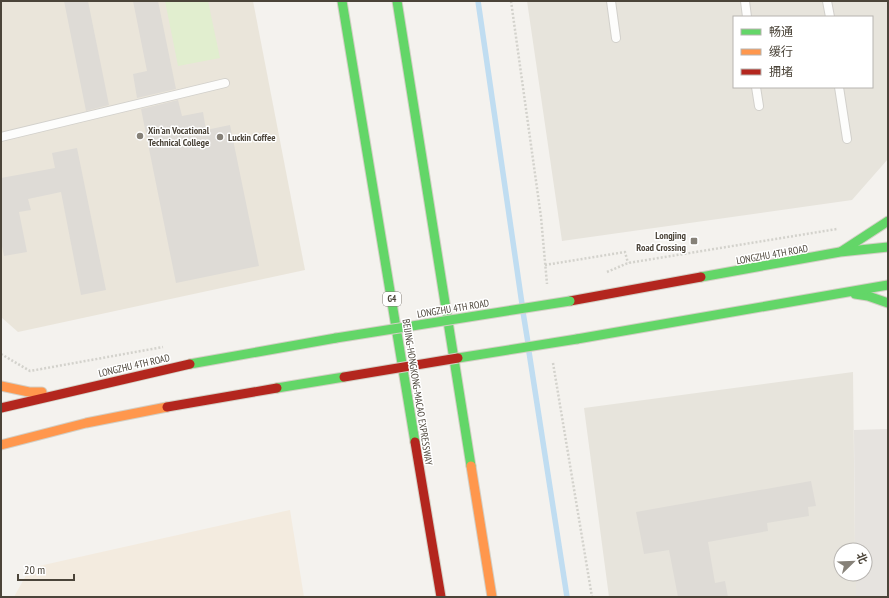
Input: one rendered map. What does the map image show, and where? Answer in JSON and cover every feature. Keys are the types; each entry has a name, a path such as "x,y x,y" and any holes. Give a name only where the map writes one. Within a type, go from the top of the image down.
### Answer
{"main road":[{"name":"BEIJING-HONGKONG-MACAO EXPRESSWAY","path":"342,1 441,597"},
{"path":"397,1 492,597"},
{"path":"840,252 888,221"},
{"name":"LONGZHU 4TH ROAD","path":"1,408 182,365 336,338 570,301 840,252 888,247"},
{"path":"1,445 58,428 135,411 577,339 888,285"},
{"path":"836,294 857,294 888,303"},
{"path":"1,386 29,392 71,391"}],"lane":[{"path":"611,1 616,38"},
{"path":"745,1 747,16"},
{"path":"828,1 830,16"},
{"path":"1,137 226,83"},
{"path":"756,88 759,106"},
{"path":"839,88 846,139"}],"path":[{"path":"601,275 628,263 841,228"},
{"path":"545,265 625,252 628,263"},
{"path":"1,354 30,371 164,347"}],"shaded area":[{"name":"Xin'an Vocational Technical College","path":"1,1 253,1 305,270 18,332 1,317"},
{"path":"527,1 888,1 888,159 852,200 562,241"},
{"path":"853,372 855,542 833,542 833,582 856,582 856,597 609,597 584,408"},
{"path":"888,429 888,597 856,597 856,582 873,582 873,542 855,542 854,430"},
{"path":"290,510 304,597 14,597 30,568"}],"green space":[{"path":"165,1 208,1 220,58 178,66"}],"building":[{"path":"64,1 88,1 109,105 86,111"},
{"path":"133,1 158,1 176,89 137,98 133,74 147,71"},
{"path":"178,100 182,116 203,112 206,130 230,125 259,266 176,283 141,109"},
{"path":"77,148 106,290 81,295 61,192 28,199 31,210 19,212 27,252 4,256 1,241 1,178 55,168 52,153"},
{"path":"811,481 816,506 808,507 809,516 767,523 768,531 708,542 715,583 725,581 728,597 678,597 669,550 644,554 636,512"}],"waterway":[{"path":"478,1 522,304"},
{"path":"523,312 528,343"},
{"path":"529,352 567,597"}],"traffic: fast":[{"path":"342,1 415,442"},
{"path":"397,1 471,466"},
{"path":"842,251 888,221"},
{"path":"701,277 840,252 888,247"},
{"path":"577,339 888,285"},
{"path":"855,294 868,296 888,303"},
{"path":"336,338 570,301"},
{"path":"190,364 336,338"},
{"path":"458,358 577,339"},
{"path":"277,388 344,377"}],"traffic: slow":[{"path":"1,386 29,392 42,392"},
{"path":"1,445 86,423 167,407"},
{"path":"471,466 492,597"}],"traffic: jam":[{"path":"570,301 701,277"},
{"path":"344,377 458,358"},
{"path":"1,408 190,364"},
{"path":"167,407 277,388"},
{"path":"415,442 441,597"}],"place":[{"name":"Xin'an Vocational Technical College","path":"140,136"},
{"name":"Luckin Coffee","path":"220,137"},
{"name":"Longjing Road Crossing","path":"694,241"}]}
